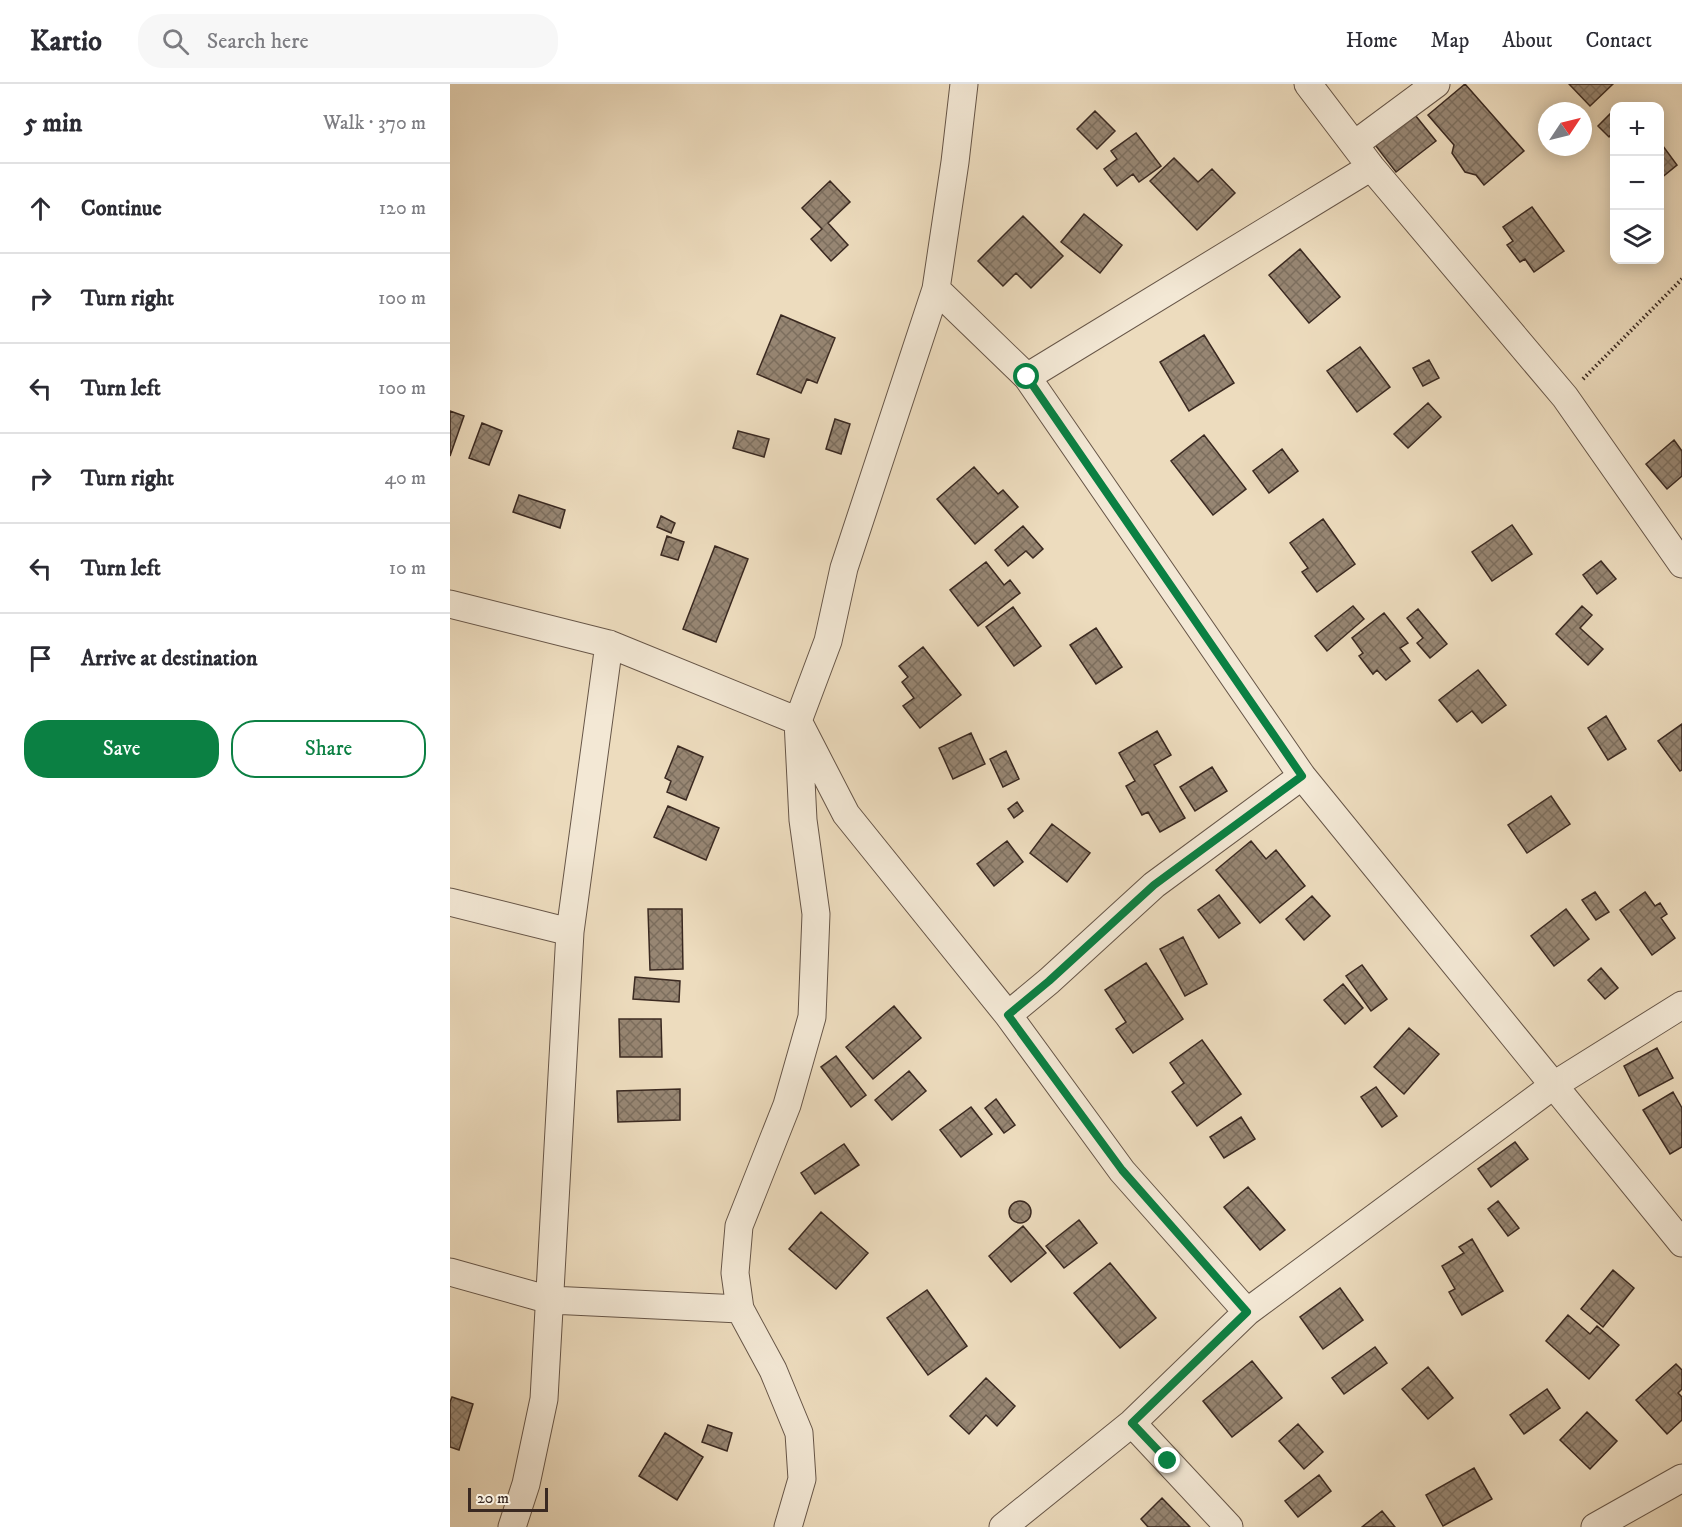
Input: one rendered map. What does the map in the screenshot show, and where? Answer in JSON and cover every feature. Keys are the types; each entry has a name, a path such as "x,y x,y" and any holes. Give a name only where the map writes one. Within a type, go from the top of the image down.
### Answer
{"street":[{"path":"788,1527 802,1479 799,1433 773,1370 740,1310 735,1272 739,1226 787,1105 812,1017 816,914 803,820 798,721 828,641 844,568 936,289 964,84"},
{"path":"1308,84 1371,167 1565,398 1682,564"},
{"path":"1355,144 1436,84"},
{"path":"1027,377 1371,167"},
{"path":"936,289 1027,377 1302,776 1682,1243"},
{"path":"450,604 609,644 798,721 846,814 1008,1015 1122,1170 1247,1312"},
{"path":"512,1527 526,1484 544,1398 570,932 609,644"},
{"path":"1008,1015 1049,981 1154,885 1302,776"},
{"path":"450,902 570,932"},
{"path":"1003,1527 1132,1423 1247,1312 1554,1085 1682,1005"},
{"path":"450,1272 550,1300 740,1310"},
{"path":"1132,1423 1229,1527"},
{"path":"1595,1527 1682,1478"}],"path":[{"path":"1565,398 1682,279"}],"building":[{"path":"1465,84 1524,151 1484,185 1476,175 1465,172 1452,153 1454,145 1428,115"},
{"path":"1569,84 1613,84 1592,104 1592,102 1586,102"},
{"path":"1411,110 1436,141 1396,172 1372,141"},
{"path":"1095,111 1115,131 1097,149 1077,129"},
{"path":"1610,114 1609,137 1598,126"},
{"path":"1136,133 1161,166 1139,182 1133,174 1117,186 1104,169 1117,159 1111,151"},
{"path":"1664,147 1677,165 1664,176"},
{"path":"1174,158 1198,182 1212,169 1235,193 1197,230 1150,181"},
{"path":"830,181 850,202 828,223 848,245 831,261 811,239 822,229 802,208"},
{"path":"1532,207 1564,251 1534,272 1525,259 1520,262 1507,245 1513,241 1503,227"},
{"path":"1084,214 1122,245 1100,273 1061,242"},
{"path":"1023,216 1063,256 1031,288 1016,273 1003,286 978,261"},
{"path":"1300,249 1340,297 1309,323 1269,275"},
{"path":"781,315 835,338 817,383 807,379 801,393 757,374"},
{"path":"1204,335 1234,383 1189,411 1160,362"},
{"path":"1360,347 1390,387 1357,412 1327,371"},
{"path":"1429,360 1439,378 1423,386 1413,368"},
{"path":"1428,403 1441,417 1408,448 1394,434"},
{"path":"450,411 464,416 450,456"},
{"path":"835,419 850,424 841,454 826,449"},
{"path":"482,423 502,431 489,465 469,458"},
{"path":"738,431 769,439 764,457 733,448"},
{"path":"1204,435 1246,489 1213,515 1171,461"},
{"path":"1674,440 1682,451 1682,476 1667,489 1646,464"},
{"path":"1282,449 1298,471 1269,493 1253,471"},
{"path":"974,467 998,494 1003,490 1018,507 975,544 937,499"},
{"path":"519,495 565,510 560,528 513,512"},
{"path":"661,516 675,523 671,533 657,527"},
{"path":"1323,519 1355,564 1317,592 1302,572 1308,568 1290,543"},
{"path":"1512,525 1532,554 1492,581 1472,552"},
{"path":"1023,526 1043,549 1033,558 1026,551 1008,566 995,550"},
{"path":"667,536 684,542 678,560 661,555"},
{"path":"715,546 748,559 716,642 683,629"},
{"path":"1601,561 1616,579 1597,594 1583,575"},
{"path":"986,562 1004,585 1010,580 1020,593 978,626 950,590"},
{"path":"1353,606 1364,619 1327,651 1315,636"},
{"path":"1582,606 1592,615 1580,628 1603,649 1588,665 1556,634"},
{"path":"1013,607 1041,646 1014,666 986,627"},
{"path":"1418,609 1447,644 1430,658 1417,643 1423,638 1407,618"},
{"path":"1384,613 1408,643 1400,648 1410,661 1386,680 1377,670 1373,674 1359,656 1363,653 1352,638"},
{"path":"1096,628 1122,667 1096,684 1070,645"},
{"path":"923,647 961,695 920,728 903,706 914,698 902,682 908,677 899,666"},
{"path":"1478,670 1506,705 1482,723 1472,711 1457,722 1439,700"},
{"path":"1606,716 1626,749 1608,760 1588,728"},
{"path":"1682,724 1682,770 1680,771 1658,741"},
{"path":"1157,731 1171,755 1154,765 1185,818 1160,832 1148,812 1142,815 1126,786 1135,781 1119,753"},
{"path":"971,733 985,764 953,779 939,748"},
{"path":"678,746 703,757 686,800 667,792 671,781 665,778"},
{"path":"1006,751 1019,779 1003,787 990,759"},
{"path":"1212,767 1227,791 1195,811 1180,787"},
{"path":"1551,796 1570,824 1527,853 1508,825"},
{"path":"1017,802 1023,811 1014,818 1008,809"},
{"path":"668,806 719,828 706,860 654,837"},
{"path":"1052,824 1090,853 1067,882 1030,853"},
{"path":"1007,841 1023,862 994,886 977,864"},
{"path":"1251,841 1266,859 1276,850 1305,886 1260,923 1216,870"},
{"path":"1595,892 1609,912 1596,920 1582,900"},
{"path":"1645,892 1655,906 1660,903 1667,914 1661,918 1675,938 1652,955 1620,910"},
{"path":"1219,895 1240,923 1219,938 1198,910"},
{"path":"1312,896 1330,916 1304,940 1286,919"},
{"path":"648,909 682,909 683,969 650,970"},
{"path":"1566,909 1589,939 1554,966 1531,936"},
{"path":"1183,937 1207,984 1185,996 1160,949"},
{"path":"1146,963 1183,1019 1133,1053 1116,1029 1126,1022 1105,990"},
{"path":"1362,965 1387,999 1371,1011 1346,976"},
{"path":"1601,968 1618,988 1605,999 1588,980"},
{"path":"635,977 680,981 679,1002 633,999"},
{"path":"1343,984 1363,1008 1345,1024 1324,1000"},
{"path":"894,1006 921,1038 873,1079 846,1047"},
{"path":"619,1019 661,1019 662,1057 620,1057"},
{"path":"1409,1028 1439,1054 1404,1094 1374,1067"},
{"path":"1202,1040 1241,1094 1197,1126 1172,1092 1184,1083 1170,1063"},
{"path":"1657,1048 1673,1078 1639,1096 1624,1066"},
{"path":"836,1056 866,1095 851,1107 821,1067"},
{"path":"909,1071 926,1091 892,1120 875,1100"},
{"path":"1376,1087 1397,1116 1382,1127 1361,1097"},
{"path":"680,1089 680,1120 618,1122 617,1091"},
{"path":"1673,1092 1682,1108 1682,1147 1670,1154 1643,1110"},
{"path":"996,1099 1015,1125 1004,1133 985,1108"},
{"path":"971,1107 992,1134 961,1157 940,1130"},
{"path":"1241,1117 1255,1139 1224,1158 1210,1137"},
{"path":"1515,1142 1528,1159 1491,1187 1478,1169"},
{"path":"844,1144 859,1165 815,1194 801,1173"},
{"path":"1248,1187 1285,1230 1260,1250 1224,1207"},
{"path":"1020,1201 1028,1204 1031,1212 1028,1220 1020,1223 1012,1220 1009,1212 1012,1204"},
{"path":"1498,1201 1519,1228 1508,1236 1488,1209"},
{"path":"821,1212 868,1253 836,1289 789,1249"},
{"path":"1079,1220 1097,1243 1064,1268 1046,1246"},
{"path":"1023,1226 1046,1253 1011,1282 989,1256"},
{"path":"1472,1239 1503,1291 1462,1315 1449,1292 1455,1289 1442,1266 1464,1253 1459,1247"},
{"path":"1110,1263 1156,1318 1120,1348 1074,1293"},
{"path":"1613,1270 1634,1288 1603,1327 1581,1309"},
{"path":"1340,1288 1363,1320 1323,1349 1300,1317"},
{"path":"927,1290 967,1346 928,1375 887,1318"},
{"path":"1568,1315 1590,1334 1597,1326 1619,1345 1589,1379 1546,1341"},
{"path":"1375,1347 1387,1363 1344,1394 1332,1378"},
{"path":"1252,1361 1282,1398 1232,1437 1203,1401"},
{"path":"1676,1364 1682,1370 1682,1389 1678,1393 1682,1397 1682,1420 1667,1434 1636,1400"},
{"path":"1428,1367 1453,1398 1428,1419 1402,1389"},
{"path":"986,1378 1015,1406 997,1426 986,1415 969,1434 950,1416"},
{"path":"1547,1389 1560,1408 1524,1434 1510,1415"},
{"path":"452,1397 473,1404 459,1450 450,1447"},
{"path":"1587,1412 1617,1441 1590,1469 1560,1440"},
{"path":"1298,1424 1323,1452 1304,1469 1279,1441"},
{"path":"708,1425 732,1433 727,1451 702,1442"},
{"path":"665,1433 703,1457 677,1500 639,1476"},
{"path":"1474,1468 1492,1499 1443,1526 1426,1495"},
{"path":"1319,1475 1331,1491 1298,1517 1285,1501"},
{"path":"1162,1498 1190,1527 1148,1527 1141,1519"},
{"path":"1382,1511 1395,1527 1362,1527"}],"route":[{"path":"1027,377 1302,776 1154,885 1049,981 1008,1015 1122,1170 1247,1312 1132,1423 1168,1461"}]}
